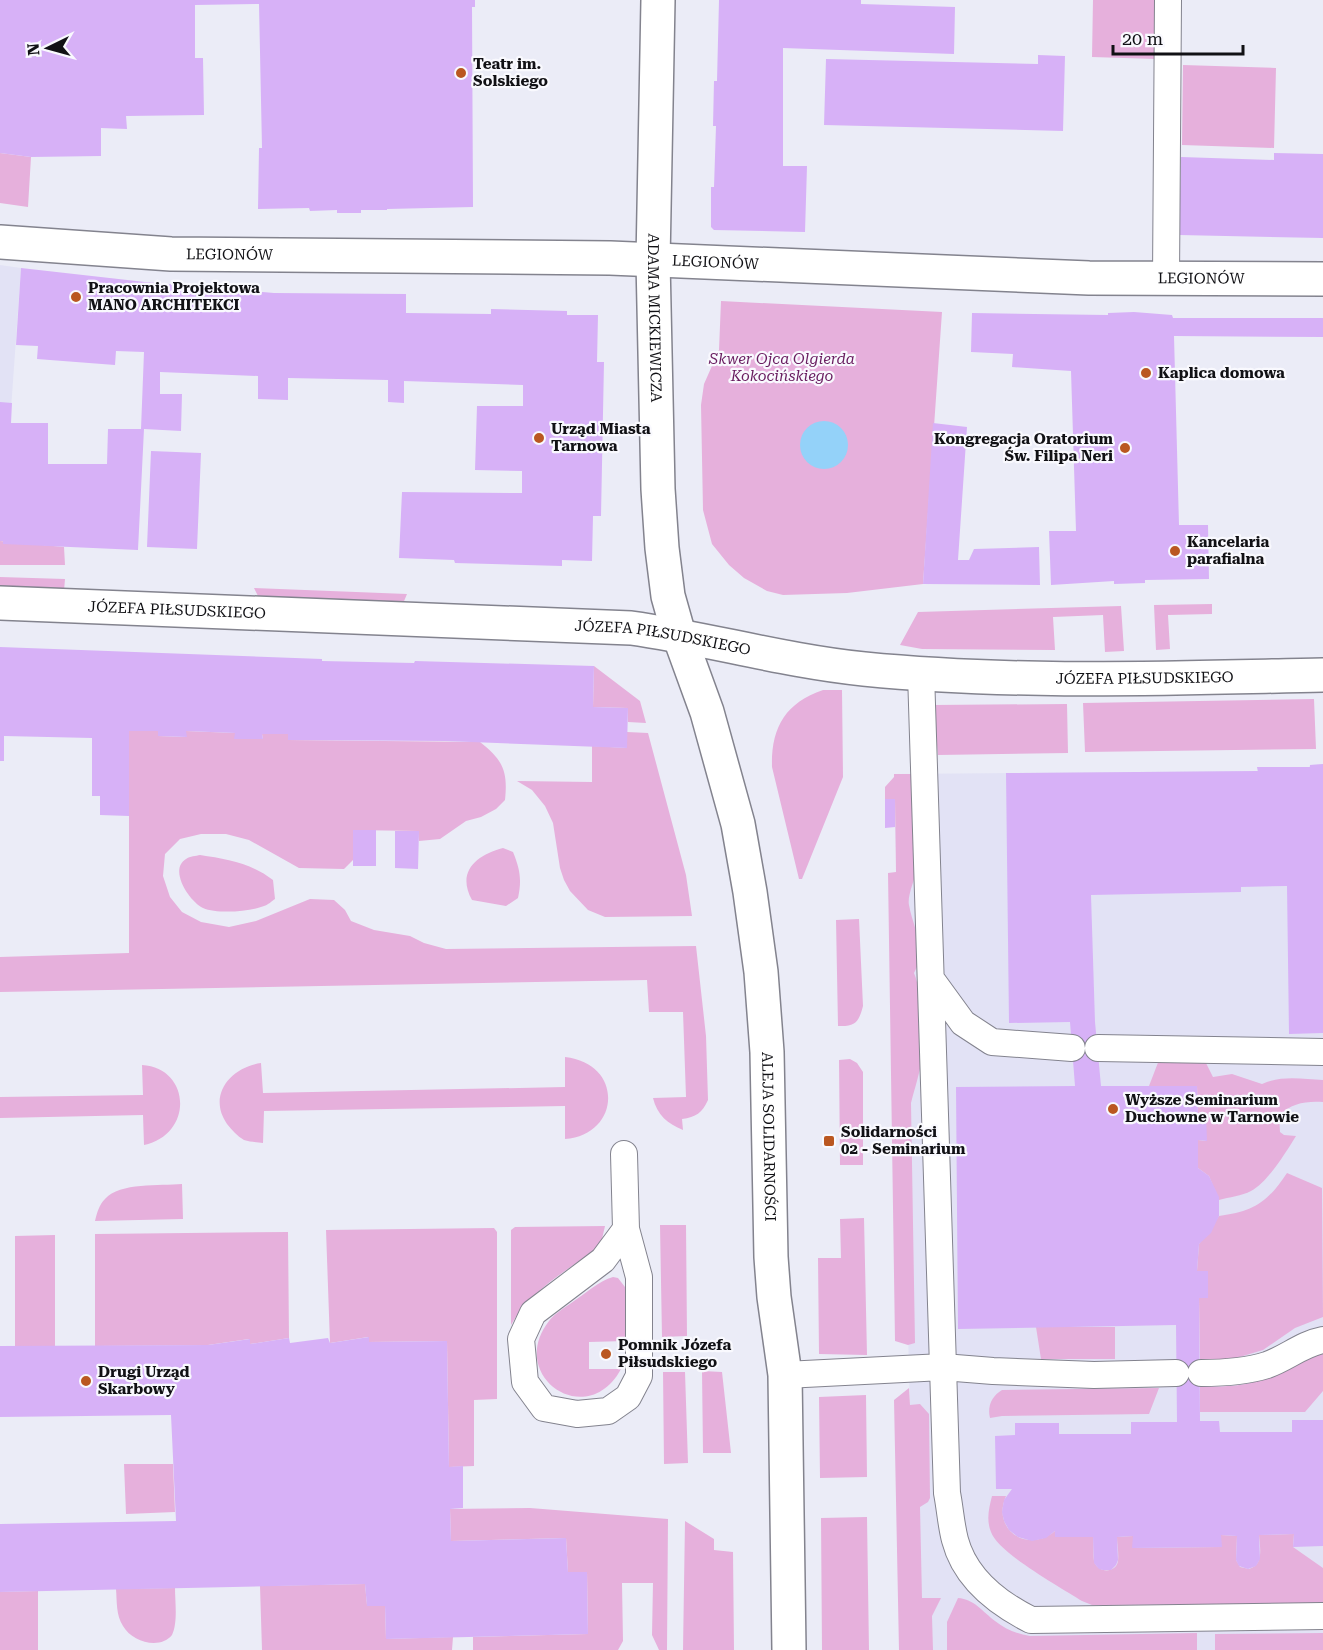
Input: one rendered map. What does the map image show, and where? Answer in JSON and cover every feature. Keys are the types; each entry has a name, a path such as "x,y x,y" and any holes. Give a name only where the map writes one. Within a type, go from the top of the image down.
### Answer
{"street":[{"name":"ADAMA MICKIEWICZA","path":"658,0 653,261 658,489 668,596 679,635"},
{"name":"LEGIONÓW","path":"0,242 171,254 610,258 1089,278 1323,279"},
{"name":"JÓZEFA PIŁSUDSKIEGO","path":"0,603 622,628 679,635 792,660 862,669 921,673 1045,678 1323,675"},
{"name":"ALEJA SOLIDARNOŚCI","path":"679,635 710,723 738,824 761,972 767,1052 771,1257 784,1375 789,1650"}],"lane":[{"path":"1166,278 1168,0"},
{"path":"921,673 947,1493 955,1541 971,1574 990,1595 1012,1611 1030,1620 1323,1616"},
{"path":"931,979 963,1023 992,1042 1072,1048"},
{"path":"1098,1048 1323,1052"},
{"path":"624,1154 626,1229 639,1277 639,1376 628,1396 608,1411 577,1414 544,1408 525,1382 521,1339 533,1313 603,1260 626,1229"},
{"path":"784,1375 943,1367 1094,1375 1245,1370 1267,1365 1298,1348 1323,1340"}],"shaded area":[{"path":"0,265 21,268 0,565"},
{"name":"Wyższe Seminarium Duchowne w Tarnowie","path":"1323,764 1323,1650 916,1650 894,774 1257,771 1257,767 1309,767"}],"green space":[{"path":"1093,0 1156,0 1156,59 1092,57"},
{"path":"1183,65 1276,68 1274,148 1182,145"},
{"path":"0,153 31,157 28,207 0,203"},
{"name":"Skwer Ojca Olgierda Kokocińskiego","path":"721,301 942,312 923,584 847,593 783,595 767,591 744,578 729,565 712,544 703,510 701,405 704,384 719,350"},
{"path":"0,541 64,547 65,565 0,565"},
{"path":"0,577 65,579 64,591 0,589"},
{"path":"254,588 407,594 402,606 260,600"},
{"path":"1212,604 1212,614 1168,615 1170,649 1156,650 1154,605"},
{"path":"1121,606 1124,651 1105,652 1103,615 1053,617 1055,650 922,649 900,645 918,612"},
{"path":"594,666 640,701 646,723 628,722 628,708 593,707"},
{"path":"823,690 842,690 843,777 802,879 799,879 772,767 772,753 778,729 790,710 810,695"},
{"path":"1314,699 1316,749 1085,752 1083,703"},
{"path":"1067,704 1068,753 938,755 933,705"},
{"path":"129,731 158,731 158,736 186,737 186,731 235,733 235,739 263,739 262,734 288,734 288,740 480,742 494,755 502,767 506,781 505,800 496,809 481,817 466,821 440,839 419,841 418,831 353,830 353,860 344,869 299,868 249,840 226,834 201,834 180,839 165,854 163,876 170,897 182,912 201,922 229,927 256,921 310,899 334,900 345,910 351,921 374,930 410,936 424,943 446,949 696,946 706,1036 708,1100 703,1108 695,1116 682,1119 683,1130 664,1118 657,1109 653,1098 686,1097 683,1012 649,1012 647,980 0,992 0,957 129,953"},
{"path":"627,732 648,733 686,875 692,916 605,917 588,910 570,891 564,880 553,823 545,806 532,790 517,781 592,782 592,746 627,748"},
{"path":"894,774 916,774 917,869 909,901 920,947 920,956 914,973 919,991 923,1026 921,1063 911,1103 915,1343 908,1345 895,1341 888,873 896,872 895,799 885,799 885,787"},
{"path":"503,848 513,852 517,864 520,875 518,898 506,906 472,900 466,881 472,866 485,855"},
{"path":"200,855 238,863 265,874 273,880 275,899 258,908 242,911 224,912 203,908 187,893 179,870 186,859"},
{"path":"859,919 863,1006 855,1022 849,1026 838,1026 836,920"},
{"path":"565,1057 584,1062 598,1072 606,1085 608,1099 605,1113 597,1125 583,1135 565,1139 565,1106 264,1111 263,1143 244,1140 237,1135 221,1113 221,1093 225,1084 240,1070 261,1063 263,1093 565,1087"},
{"path":"850,1059 857,1063 863,1072 863,1165 840,1165 839,1060"},
{"path":"1159,1060 1206,1063 1213,1077 1232,1074 1262,1084 1284,1079 1323,1080 1323,1102 1299,1104 1279,1116 1280,1132 1284,1135 1296,1136 1276,1166 1264,1181 1251,1191 1219,1200 1209,1176 1198,1168 1198,1140 1206,1141 1198,1114 1197,1086 1149,1086"},
{"path":"142,1065 158,1069 170,1077 177,1089 180,1102 178,1116 172,1128 160,1139 144,1145 143,1115 0,1118 0,1097 143,1095"},
{"path":"1287,1173 1322,1188 1323,1317 1295,1328 1263,1350 1233,1359 1200,1362 1199,1298 1208,1271 1197,1271 1199,1244 1219,1216 1241,1212 1259,1204"},
{"path":"182,1184 183,1219 95,1221 103,1201 120,1190 130,1187"},
{"path":"864,1218 867,1355 819,1354 818,1258 841,1258 840,1219"},
{"path":"660,1225 686,1225 687,1336 662,1337"},
{"path":"605,1226 597,1248 538,1292 511,1325 511,1230 515,1227"},
{"path":"494,1228 497,1232 497,1399 474,1400 474,1466 449,1467 447,1341 369,1342 368,1337 330,1343 326,1230"},
{"path":"288,1232 289,1338 250,1344 249,1339 208,1345 95,1346 95,1234"},
{"path":"55,1235 55,1346 15,1346 15,1236"},
{"path":"613,1277 618,1278 625,1287 625,1341 589,1342 589,1369 621,1369 606,1387 589,1396 572,1396 556,1389 544,1377 537,1361 538,1341 554,1315 598,1284"},
{"path":"1036,1327 1115,1327 1115,1359 1041,1359"},
{"path":"1323,1351 1323,1391 1305,1412 1200,1412 1200,1386 1231,1386 1255,1382"},
{"path":"702,1371 722,1372 731,1453 703,1453"},
{"path":"663,1372 685,1372 688,1463 664,1464"},
{"path":"909,1388 910,1405 920,1404 929,1414 930,1498 920,1507 922,1598 941,1598 932,1616 933,1650 899,1650 894,1400"},
{"path":"1159,1388 1149,1414 990,1418 989,1414 991,1402 1002,1390"},
{"path":"866,1395 867,1477 820,1478 819,1397"},
{"path":"124,1464 173,1464 175,1512 126,1514"},
{"path":"992,1496 1006,1496 1003,1508 1004,1519 1008,1528 1015,1535 1024,1539 1034,1540 1055,1531 1055,1537 1093,1537 1094,1561 1102,1570 1110,1570 1117,1565 1117,1537 1133,1536 1133,1548 1221,1547 1221,1535 1237,1536 1236,1560 1240,1567 1249,1569 1254,1567 1259,1560 1259,1535 1294,1534 1293,1547 1323,1568 1323,1604 1092,1605 1032,1570 1005,1550 991,1532 989,1510"},
{"path":"530,1508 668,1519 667,1650 659,1650 652,1635 653,1583 622,1583 623,1641 618,1650 473,1650 473,1637 588,1634 587,1572 568,1572 566,1538 451,1541 450,1509"},
{"path":"867,1517 869,1650 822,1650 821,1518"},
{"path":"685,1521 714,1539 714,1550 733,1552 734,1650 683,1650"},
{"path":"365,1584 367,1605 385,1606 386,1639 453,1637 452,1650 262,1650 260,1586"},
{"path":"175,1588 176,1618 172,1635 167,1640 146,1642 127,1632 119,1617 116,1589"},
{"path":"38,1591 38,1650 0,1650 0,1592"},
{"path":"958,1598 974,1603 995,1621 1011,1631 1025,1635 1197,1633 1197,1650 947,1650 947,1622"},
{"path":"1323,1633 1323,1650 1215,1650 1215,1634"}],"water":[{"path":"824,421 841,428 848,445 841,462 824,469 807,462 800,445 807,428"}],"building":[{"path":"0,0 475,0 475,7 472,7 473,207 361,210 361,213 337,213 337,210 310,211 309,208 258,209 259,148 262,148 259,4 195,5 195,58 203,58 204,115 126,116 127,129 101,128 101,156 31,157 0,153"},
{"path":"719,0 861,0 861,4 955,7 954,54 783,48 783,166 807,166 805,232 714,230 711,227 711,187 714,187 716,126 713,126 714,81 717,81"},
{"path":"1038,55 1065,56 1063,131 824,125 826,59 1038,64"},
{"path":"1274,153 1323,154 1323,238 1179,235 1181,157 1274,160"},
{"path":"21,268 274,293 406,294 406,313 491,314 491,309 567,311 567,315 598,315 597,362 604,362 601,516 593,516 592,561 562,560 562,566 455,563 454,560 399,558 402,492 522,493 522,471 475,470 477,406 523,406 523,385 404,381 404,403 388,402 388,380 288,378 288,400 258,399 258,376 160,372 160,394 182,394 181,431 144,429 138,550 3,544 3,541 0,541 0,402 12,403 11,423 48,423 48,464 107,464 108,429 141,429 144,352 116,351 115,365 37,359 38,346 16,345"},
{"name":"Kongregacja Oratorium Św. Filipa Neri","path":"1134,312 1172,315 1173,318 1323,318 1323,337 1174,336 1179,525 1208,525 1209,579 1051,585 1049,531 1076,531 1071,371 1012,367 1013,354 971,352 972,313 1108,315 1108,313"},
{"path":"933,423 967,427 958,560 969,560 974,549 1039,547 1040,585 923,584"},
{"path":"151,451 201,453 197,549 147,547"},
{"path":"0,647 322,659 322,661 594,666 593,707 628,708 627,748 445,741 288,740 288,734 262,734 263,739 234,739 235,733 186,731 187,737 158,736 158,731 129,731 129,816 100,815 100,796 92,796 92,738 4,736 4,761 0,761"},
{"path":"1323,764 1323,1033 1289,1034 1287,886 1241,887 1241,892 1091,895 1095,1022 1101,1086 1197,1086 1198,1114 1206,1114 1207,1141 1198,1140 1198,1168 1209,1176 1219,1197 1219,1216 1211,1233 1199,1244 1197,1271 1208,1271 1208,1298 1199,1298 1200,1421 1219,1421 1220,1432 1292,1432 1292,1420 1323,1420 1323,1546 1293,1547 1294,1534 1259,1535 1260,1559 1256,1566 1248,1569 1239,1566 1236,1560 1237,1536 1221,1535 1222,1547 1132,1548 1133,1536 1117,1537 1118,1560 1116,1565 1111,1570 1099,1569 1094,1563 1093,1537 1055,1537 1055,1531 1046,1538 1032,1541 1018,1537 1009,1530 1002,1512 1004,1500 1012,1489 996,1489 995,1436 1015,1435 1015,1423 1059,1423 1059,1434 1131,1434 1131,1422 1177,1422 1176,1325 958,1329 956,1087 1075,1086 1070,1022 1009,1023 1006,773 1258,771 1257,767 1310,767 1310,765"},
{"path":"885,799 895,799 895,827 885,828"},
{"path":"353,830 376,830 376,866 353,866"},
{"path":"395,831 419,831 418,869 395,868"},
{"path":"369,1337 369,1342 447,1341 449,1467 463,1466 463,1508 450,1509 451,1541 566,1538 568,1572 587,1572 588,1634 386,1639 385,1606 367,1606 365,1584 0,1592 0,1524 176,1521 171,1415 0,1417 0,1346 208,1345 250,1339 250,1344 289,1338 290,1343 328,1338 330,1343"}],"place":[{"name":"Teatr im. Solskiego","path":"461,73"},
{"name":"Pracownia Projektowa MANO ARCHITEKCI","path":"76,297"},
{"name":"Kaplica domowa","path":"1146,373"},
{"name":"Urząd Miasta Tarnowa","path":"539,438"},
{"name":"Kongregacja Oratorium Św. Filipa Neri","path":"1125,448"},
{"name":"Kancelaria parafialna","path":"1175,551"},
{"name":"Wyższe Seminarium Duchowne w Tarnowie","path":"1113,1109"},
{"name":"Solidarności 02 - Seminarium","path":"829,1141"},
{"name":"Pomnik Józefa Piłsudskiego","path":"606,1354"},
{"name":"Drugi Urząd Skarbowy","path":"86,1381"}]}
